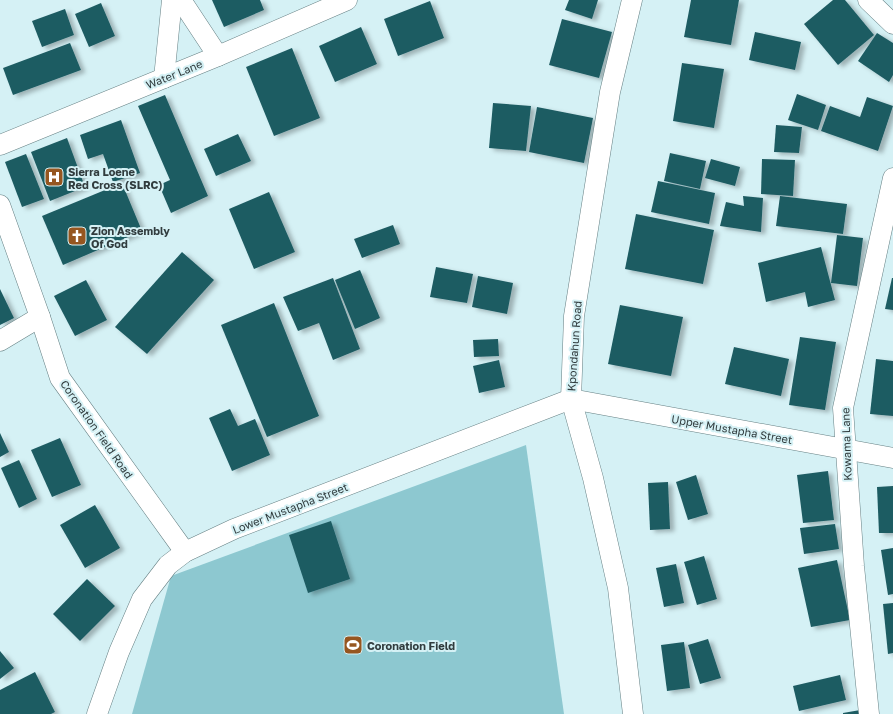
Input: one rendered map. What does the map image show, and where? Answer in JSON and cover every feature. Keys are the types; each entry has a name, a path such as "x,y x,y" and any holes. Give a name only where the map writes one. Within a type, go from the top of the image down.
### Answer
{"street":[{"path":"164,78 172,0"},
{"path":"181,0 218,56"},
{"name":"Water Lane","path":"0,145 218,56 347,0"},
{"name":"Kpondahun Road","path":"632,0 610,92 574,316 571,399 593,478 618,588 633,714"},
{"path":"868,0 893,24"},
{"name":"Kowama Lane","path":"869,714 854,566 843,408 893,178"},
{"name":"Coronation Field Road","path":"0,205 60,378 185,552"},
{"path":"0,341 40,317"},
{"name":"Upper Mustapha Street","path":"571,399 893,458"},
{"name":"Lower Mustapha Street","path":"97,714 119,652 142,599 168,565 185,552 234,529 571,399"}],"shaded area":[{"name":"Coronation Field","path":"526,445 564,714 132,714 171,576"}],"building":[{"path":"212,0 260,0 264,10 224,27"},
{"path":"569,0 598,0 592,19 565,10"},
{"path":"691,0 739,0 731,45 684,37"},
{"path":"833,0 845,0 874,35 838,65 804,24"},
{"path":"430,1 444,38 398,56 384,19"},
{"path":"101,3 115,36 89,47 75,14"},
{"path":"65,9 74,35 42,47 32,21"},
{"path":"562,19 612,32 599,78 549,65"},
{"path":"361,27 377,64 335,82 319,46"},
{"path":"755,32 801,42 795,70 749,60"},
{"path":"877,33 893,43 893,75 889,82 858,61"},
{"path":"70,43 81,70 13,95 3,68"},
{"path":"292,48 320,118 274,136 246,67"},
{"path":"682,63 724,69 714,128 673,121"},
{"path":"797,94 826,105 818,130 788,120"},
{"path":"165,95 208,196 171,213 159,185 170,180 138,106"},
{"path":"867,97 893,106 878,151 821,131 830,106 860,117"},
{"path":"493,103 531,106 526,151 489,148"},
{"path":"537,107 593,118 584,163 529,152"},
{"path":"121,120 140,173 113,182 103,154 88,159 80,135"},
{"path":"776,125 802,127 799,153 774,152"},
{"path":"238,134 251,161 216,176 204,149"},
{"path":"67,138 85,187 50,201 31,152"},
{"path":"670,153 706,161 700,189 664,181"},
{"path":"26,154 44,199 22,207 5,162"},
{"path":"711,159 740,167 735,186 705,178"},
{"path":"762,159 795,160 793,196 761,194"},
{"path":"658,181 715,193 709,224 651,212"},
{"path":"122,183 142,231 63,265 42,216"},
{"path":"269,192 295,252 254,269 229,209"},
{"path":"743,196 763,198 761,232 720,226 726,202 744,206"},
{"path":"780,196 847,204 843,234 776,226"},
{"path":"636,214 714,230 703,284 625,269"},
{"path":"393,225 400,244 362,258 354,239"},
{"path":"837,235 863,238 857,286 831,283"},
{"path":"821,247 835,300 808,307 805,292 766,302 758,263"},
{"path":"182,252 214,280 147,354 115,327"},
{"path":"436,267 473,274 467,303 430,297"},
{"path":"360,270 380,318 355,329 335,280"},
{"path":"478,276 513,283 507,314 472,307"},
{"path":"333,278 360,349 333,360 319,323 298,331 283,297"},
{"path":"893,278 893,310 885,309"},
{"path":"86,280 107,320 75,336 54,296"},
{"path":"0,289 14,318 0,325"},
{"path":"274,303 319,416 267,437 221,325"},
{"path":"620,305 683,317 671,376 608,364"},
{"path":"800,337 836,342 825,410 789,405"},
{"path":"498,339 499,356 474,357 473,340"},
{"path":"734,347 789,359 781,396 725,384"},
{"path":"876,359 893,361 893,416 870,414"},
{"path":"499,360 505,387 479,393 473,366"},
{"path":"230,409 238,426 255,419 270,455 232,471 209,418"},
{"path":"0,433 9,452 0,457"},
{"path":"60,438 81,485 52,497 31,450"},
{"path":"19,460 37,499 19,508 1,468"},
{"path":"828,471 834,520 803,523 797,475"},
{"path":"696,475 708,514 688,520 676,482"},
{"path":"668,482 670,529 650,530 648,483"},
{"path":"893,486 893,533 879,533 877,487"},
{"path":"95,505 120,548 85,568 60,525"},
{"path":"331,521 350,579 308,593 289,535"},
{"path":"835,524 839,549 804,554 800,528"},
{"path":"893,548 893,594 888,595 881,550"},
{"path":"704,556 717,599 697,605 684,562"},
{"path":"837,560 850,620 811,627 798,568"},
{"path":"676,564 684,603 664,607 656,568"},
{"path":"87,579 115,606 80,641 53,614"},
{"path":"893,603 893,653 888,654 883,604"},
{"path":"708,639 721,678 700,684 688,645"},
{"path":"684,642 690,688 667,691 661,645"},
{"path":"0,651 14,668 0,679"},
{"path":"35,672 55,712 51,714 0,714 0,690"},
{"path":"840,675 846,700 799,711 793,686"},
{"path":"866,709 867,714 843,714 843,713"}],"place":[{"name":"Sierra Loene Red Cross (SLRC)","path":"54,177"},
{"name":"Zion Assembly Of God","path":"77,236"},
{"name":"Coronation Field","path":"353,645"}]}
